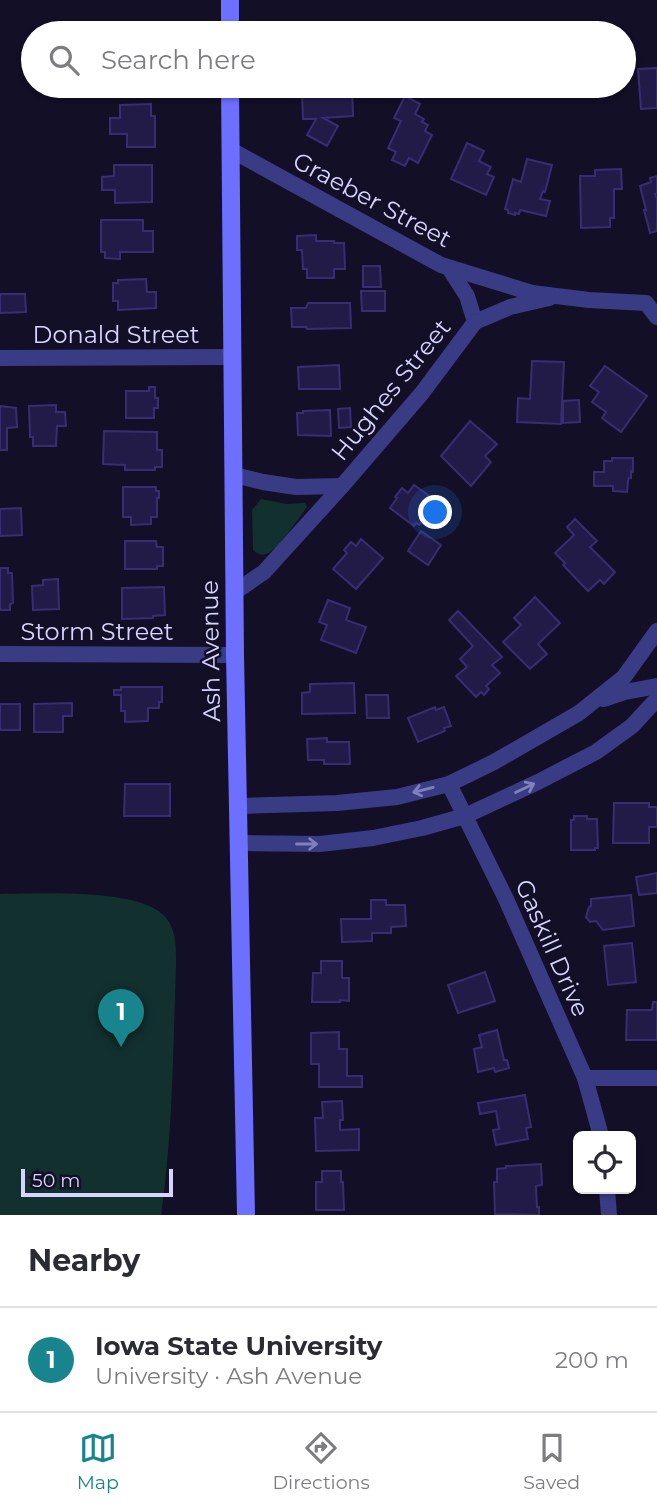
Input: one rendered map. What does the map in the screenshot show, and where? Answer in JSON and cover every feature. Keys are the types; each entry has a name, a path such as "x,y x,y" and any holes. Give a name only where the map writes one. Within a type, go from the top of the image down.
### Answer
{"street":[{"path":"230,0 230,21"},
{"name":"Ash Avenue","path":"230,98 235,655 246,1215"},
{"name":"Graeber Street","path":"231,150 441,265 532,293 557,296"},
{"path":"449,268 467,296 475,322 510,307 557,296 651,302 657,317"},
{"name":"Hughes Street","path":"235,592 264,572 342,486 422,393 475,322"},
{"name":"Donald Street","path":"0,358 233,356"},
{"name":"Hughes Street","path":"234,475 296,487 342,486"},
{"path":"238,806 337,803 397,797 449,784 579,713 624,677 657,631"},
{"name":"Storm Street","path":"0,654 235,655"},
{"path":"592,703 625,692 657,686"},
{"path":"239,843 320,844 373,838 465,816 596,752 632,726 657,699"},
{"name":"Gaskill Drive","path":"449,784 506,899 585,1078 600,1131"},
{"path":"585,1078 657,1078"},
{"path":"607,1194 609,1215"}],"green space":[{"path":"261,499 287,504 305,503 307,507 278,544 263,555 253,550 252,510"},
{"path":"63,893 114,897 155,909 170,924 176,954 173,1060 168,1153 161,1215 0,1215 0,894"}],"building":[{"path":"657,68 657,108 641,109 638,69"},
{"path":"302,98 352,98 353,116 323,118 338,126 327,146 307,135 316,119 303,119"},
{"path":"404,98 420,104 415,114 424,119 422,122 428,125 425,131 432,135 418,163 409,158 405,166 392,160 396,152 388,148 401,121 394,118"},
{"path":"151,104 151,116 155,116 155,147 127,147 127,134 110,134 110,118 120,118 120,105"},
{"path":"467,143 484,151 479,161 491,167 487,174 494,177 486,195 451,179"},
{"path":"527,159 552,165 545,192 543,191 540,199 550,201 546,216 520,210 519,214 515,215 505,209 513,179 521,182"},
{"path":"114,165 152,165 152,202 115,203 115,190 102,190 102,177 114,176"},
{"path":"621,169 622,189 614,189 614,218 610,218 610,227 581,228 580,176 595,176 595,170"},
{"path":"657,176 657,231 650,233 640,186 651,182 650,178"},
{"path":"101,220 143,220 143,231 153,231 153,252 120,252 120,259 105,258 105,252 101,252"},
{"path":"316,235 316,241 344,243 345,269 334,269 334,278 307,278 307,269 303,269 302,250 297,250 297,236"},
{"path":"363,266 380,266 381,287 363,287"},
{"path":"146,279 147,292 156,292 156,308 118,310 118,301 113,301 113,283 118,283 118,280"},
{"path":"361,291 385,291 385,311 362,311"},
{"path":"0,294 25,294 26,312 0,313"},
{"path":"308,303 350,303 351,328 292,327 291,308 306,308"},
{"path":"532,361 564,362 561,424 517,422 518,398 530,399"},
{"path":"339,365 340,389 299,389 298,367"},
{"path":"605,366 647,396 621,432 602,418 606,412 592,402 599,392 590,386"},
{"path":"149,387 155,387 155,398 158,398 154,418 126,418 126,391 149,391"},
{"path":"579,400 580,422 563,423 563,401"},
{"path":"56,405 56,412 65,412 66,426 57,426 56,446 33,446 29,406"},
{"path":"0,406 16,408 17,427 7,428 7,450 0,450"},
{"path":"350,408 351,427 339,428 338,409"},
{"path":"330,410 331,436 298,435 297,413"},
{"path":"470,421 497,444 485,456 491,462 471,486 441,456"},
{"path":"104,431 157,432 157,450 162,450 162,467 155,467 155,470 125,470 125,465 103,464"},
{"path":"612,458 633,458 633,472 631,471 627,492 613,491 613,486 594,486 594,472 604,472 604,461 612,461"},
{"path":"414,485 445,507 435,520 425,512 421,517 424,519 414,526 390,508 402,488 408,493"},
{"path":"123,487 156,487 156,491 159,491 157,517 151,517 151,524 131,525 131,517 123,517"},
{"path":"21,508 22,535 0,536 0,509"},
{"path":"575,519 597,541 590,547 615,572 604,584 600,580 588,591 555,553 574,535 567,527"},
{"path":"421,531 441,545 428,565 408,551"},
{"path":"361,539 383,558 356,589 333,569 347,553 344,550 351,542 356,546"},
{"path":"125,541 156,541 157,547 163,547 163,566 157,566 157,569 125,569"},
{"path":"0,568 8,568 8,573 12,573 13,603 10,604 10,610 0,610"},
{"path":"58,579 59,609 33,610 32,586 43,585 43,580"},
{"path":"164,587 165,615 122,619 122,588"},
{"path":"535,597 560,623 538,644 547,654 530,669 503,642 521,625 514,618"},
{"path":"328,600 350,608 346,620 366,627 356,653 321,640 327,625 319,622"},
{"path":"458,611 502,657 492,665 500,673 486,686 489,689 484,695 481,692 476,697 456,676 467,667 460,659 473,646 449,620"},
{"path":"354,683 355,713 302,714 302,693 310,692 310,684"},
{"path":"121,687 162,687 162,702 159,702 159,708 148,708 148,721 125,722 125,711 121,711 121,695 114,695 114,690 121,690"},
{"path":"366,695 388,695 389,718 367,718"},
{"path":"72,703 72,716 63,716 63,732 34,732 34,704"},
{"path":"0,704 20,704 20,730 0,730"},
{"path":"435,707 436,710 444,707 451,726 418,742 408,718"},
{"path":"327,738 327,742 349,742 350,764 324,764 324,760 308,760 307,739"},
{"path":"125,784 170,784 170,816 124,816"},
{"path":"614,803 649,803 649,807 657,807 657,827 649,827 649,843 613,843"},
{"path":"574,816 597,819 598,848 571,850 571,820 574,820"},
{"path":"657,873 657,893 639,895 636,877"},
{"path":"631,895 634,926 603,930 596,921 590,922 586,917 591,899"},
{"path":"371,900 386,900 386,905 405,905 406,926 391,927 391,933 372,933 372,941 342,942 341,919 371,919"},
{"path":"632,943 636,982 608,985 604,946"},
{"path":"321,961 342,961 342,978 349,978 349,1001 312,1002 313,973 321,973"},
{"path":"485,972 495,1001 458,1013 448,985"},
{"path":"653,1002 657,1002 657,1040 626,1040 627,1010 652,1010"},
{"path":"497,1030 504,1060 507,1060 509,1068 495,1072 494,1068 478,1072 474,1049 482,1047 479,1035"},
{"path":"339,1032 339,1049 347,1049 347,1076 362,1076 362,1087 319,1087 319,1064 311,1064 311,1033"},
{"path":"525,1095 531,1127 526,1128 528,1139 496,1145 493,1130 499,1129 496,1111 480,1114 478,1103"},
{"path":"342,1101 343,1120 340,1120 340,1130 359,1129 359,1150 316,1151 315,1118 323,1118 322,1102"},
{"path":"541,1164 542,1185 536,1186 539,1215 495,1214 494,1182 497,1182 497,1169"},
{"path":"322,1171 341,1171 344,1210 316,1210 316,1182 322,1182"}],"place":[{"name":"Iowa State University","path":"121,1047"}]}
